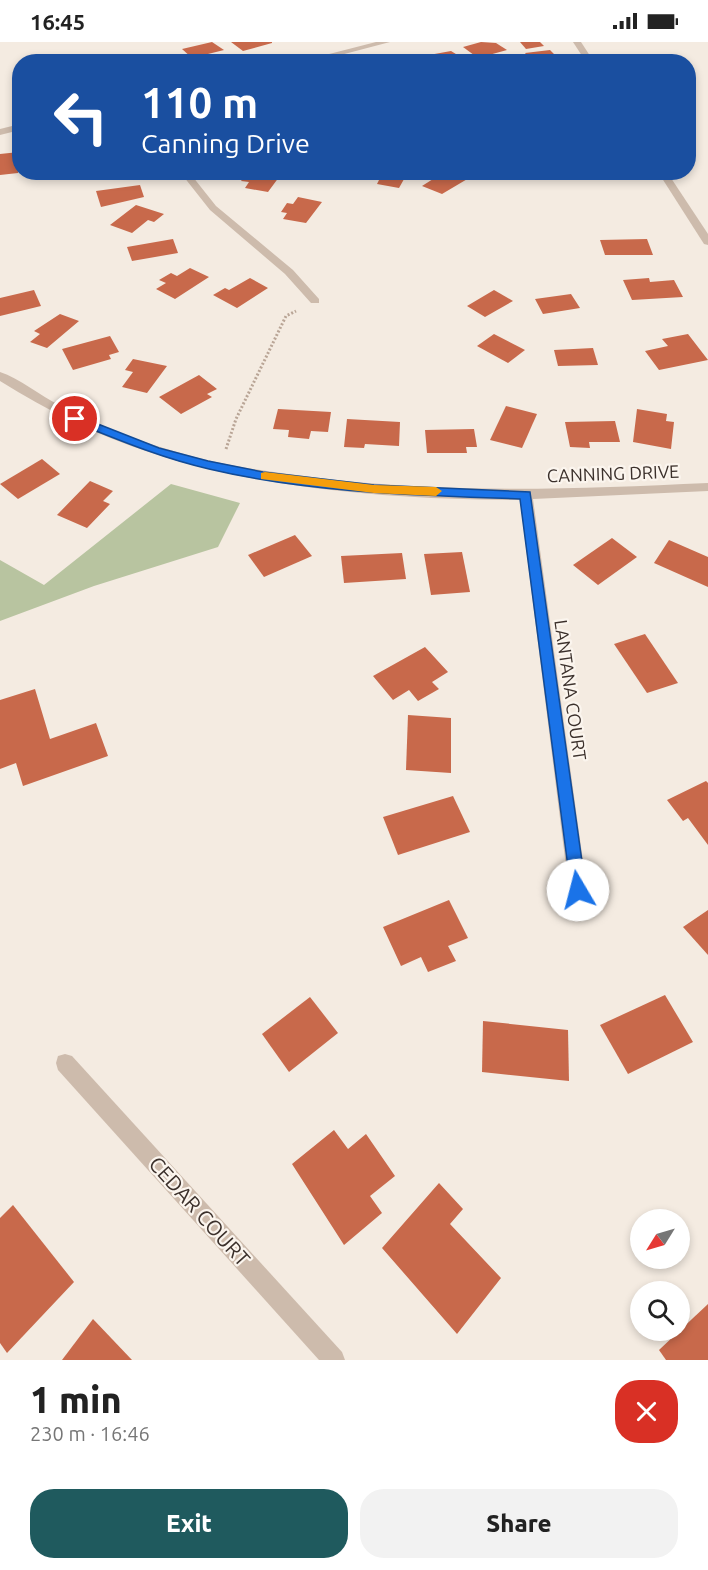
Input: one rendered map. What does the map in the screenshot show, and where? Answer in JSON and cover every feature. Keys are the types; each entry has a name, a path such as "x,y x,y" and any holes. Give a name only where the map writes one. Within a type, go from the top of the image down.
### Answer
{"street":[{"path":"333,54 386,42"},
{"path":"190,180 213,208 289,272 315,301"},
{"path":"667,180 708,242"},
{"name":"CANNING DRIVE","path":"0,376 34,398 114,436 156,450 263,476 374,489 526,495 708,487"},
{"name":"LANTANA COURT","path":"526,495 578,890"},
{"name":"CEDAR COURT","path":"65,1063 334,1360"}],"path":[{"path":"221,467 236,419 286,316 315,301"}],"green space":[{"path":"171,484 240,503 218,547 94,586 0,621 0,560 44,585"}],"building":[{"path":"212,42 224,50 208,54 188,54 182,49"},
{"path":"231,42 272,42 272,43 243,51"},
{"path":"481,42 496,43 507,50 492,54 473,54 463,47"},
{"path":"520,42 540,42 544,46 526,49"},
{"path":"550,50 554,54 526,54"},
{"path":"451,51 456,54 434,54"},
{"path":"12,153 12,174 0,175 0,154"},
{"path":"277,180 268,192 245,188 249,182 241,181"},
{"path":"379,180 404,180 399,188 377,184"},
{"path":"431,180 466,180 442,194 422,186"},
{"path":"140,185 144,197 101,207 96,191"},
{"path":"298,197 322,202 306,223 283,219 287,213 281,212 287,203 293,204"},
{"path":"136,205 164,214 154,222 148,220 132,233 110,225"},
{"path":"173,239 178,253 132,261 127,247"},
{"path":"647,239 653,255 605,255 600,240"},
{"path":"190,268 209,277 175,299 156,289 166,283 159,280 171,273 177,276"},
{"path":"250,278 268,288 237,308 213,295 225,288 229,290"},
{"path":"649,278 650,282 674,280 683,297 632,300 623,280"},
{"path":"34,290 41,306 0,316 0,298"},
{"path":"494,290 513,301 485,317 467,306"},
{"path":"571,294 580,308 543,314 535,299"},
{"path":"60,314 79,321 47,348 30,342 40,334 34,331"},
{"path":"494,334 525,350 508,363 477,346"},
{"path":"688,334 708,360 659,370 645,351 668,346 662,339"},
{"path":"110,336 119,352 109,355 111,359 73,370 62,349"},
{"path":"593,348 598,365 558,366 554,350"},
{"path":"133,359 167,366 147,393 122,387 133,372 125,370"},
{"path":"199,375 217,389 207,394 212,397 181,414 159,397"},
{"path":"506,406 537,414 522,448 490,440"},
{"path":"278,409 331,412 328,432 311,431 309,439 288,437 289,430 273,429"},
{"path":"637,409 667,414 666,421 674,422 671,449 633,442"},
{"path":"347,419 400,422 399,446 365,444 364,448 344,447"},
{"path":"615,421 620,442 589,442 590,448 570,447 565,422"},
{"path":"474,429 477,447 466,447 467,453 427,453 425,430"},
{"path":"42,459 60,474 18,499 0,484"},
{"path":"90,481 113,491 103,501 110,504 87,528 57,515"},
{"path":"295,535 312,556 264,577 248,555"},
{"path":"612,538 637,557 598,585 573,565"},
{"path":"669,540 708,557 708,587 654,563"},
{"path":"462,552 470,592 431,595 424,554"},
{"path":"402,553 406,579 344,583 341,556"},
{"path":"645,634 678,683 647,693 614,644"},
{"path":"425,647 448,672 432,682 439,689 418,701 409,690 393,700 373,676"},
{"path":"35,689 50,739 96,723 108,756 23,786 16,763 0,769 0,700"},
{"path":"408,715 451,718 451,773 406,770"},
{"path":"706,781 708,783 708,845 688,818 683,821 667,800"},
{"path":"453,796 470,832 398,855 383,817"},
{"path":"449,900 468,938 448,946 456,961 428,972 421,957 401,966 383,927"},
{"path":"708,910 708,955 683,927"},
{"path":"665,995 693,1042 628,1074 600,1025"},
{"path":"310,997 338,1033 289,1072 262,1034"},
{"path":"483,1021 568,1030 569,1081 482,1072"},
{"path":"334,1130 348,1149 366,1134 395,1176 370,1196 382,1213 344,1245 292,1164"},
{"path":"439,1183 463,1209 450,1224 501,1278 457,1334 382,1248"},
{"path":"13,1205 74,1282 7,1353 0,1343 0,1218"},
{"path":"708,1304 708,1360 666,1360 659,1350 669,1341 690,1341 690,1321"},
{"path":"93,1319 132,1360 62,1360"}],"slow traffic":[{"path":"265,476 374,489 436,491"}],"route":[{"path":"75,419 114,436 156,450 208,465 263,476 374,489 526,495 578,890"}]}
